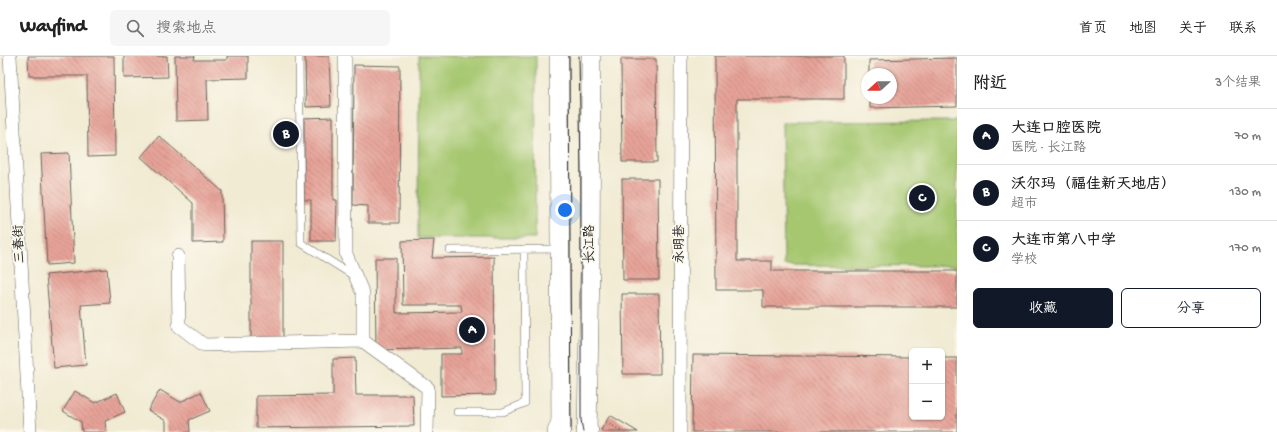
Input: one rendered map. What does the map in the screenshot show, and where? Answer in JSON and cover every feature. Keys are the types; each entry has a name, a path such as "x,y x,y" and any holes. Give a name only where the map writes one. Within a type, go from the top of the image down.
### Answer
{"main road":[{"path":"559,56 560,429"},
{"name":"长江路","path":"588,432 590,56"}],"street":[{"name":"三春街","path":"10,56 30,432"},
{"path":"345,56 346,254 363,294 363,341"},
{"name":"永明巷","path":"680,432 681,56"},
{"path":"178,256 179,326 204,345 363,341 428,388 427,432"}],"lane":[{"path":"299,56 301,242 356,277"},
{"path":"457,412 503,412 525,403 524,249"},
{"path":"450,250 559,249"}],"path":[{"path":"606,422 622,432"}],"green space":[{"path":"419,56 536,56 535,238 418,238"},
{"path":"957,121 957,266 784,265 782,122"}],"building":[{"path":"28,56 114,56 115,156 88,157 87,76 29,76"},
{"path":"124,56 167,56 168,77 124,78"},
{"path":"175,56 195,56 194,60 227,60 227,56 248,56 248,78 207,79 208,120 176,121"},
{"path":"305,56 329,56 331,106 306,107"},
{"path":"715,56 844,56 844,99 737,99 737,261 772,261 772,271 957,271 957,307 763,307 763,290 716,290"},
{"path":"957,58 957,106 870,108 870,104 897,104 897,68 869,68 869,60"},
{"path":"621,59 656,59 657,162 622,162"},
{"path":"354,65 400,66 399,223 368,223 368,206 353,205"},
{"path":"333,117 333,200 337,200 336,241 311,241 311,200 304,200 304,118"},
{"path":"159,136 222,191 223,242 193,243 193,203 141,157"},
{"path":"69,153 74,263 47,265 41,154"},
{"path":"622,179 658,179 659,280 623,280"},
{"path":"434,240 432,258 494,257 495,395 441,396 441,354 462,354 462,348 376,350 375,258 396,258 396,313 462,312 461,305 403,305 402,241"},
{"path":"251,241 283,241 283,338 251,338"},
{"path":"107,269 110,303 81,305 86,365 54,368 46,275"},
{"path":"622,294 659,294 660,374 623,374"},
{"path":"693,355 909,357 909,420 945,420 945,358 957,358 957,432 692,432"},
{"path":"355,358 356,395 413,395 414,426 256,428 256,396 333,395 333,359"},
{"path":"160,390 180,402 201,392 210,411 189,420 190,432 166,432 166,421 148,410"},
{"path":"75,391 95,403 117,393 125,412 105,421 106,432 82,432 81,422 63,411"},
{"path":"610,415 638,432 604,432 601,430"}],"tram line":[{"path":"569,56 571,432"},
{"path":"579,56 581,168 581,420 583,432"}],"place":[{"name":"沃尔玛（福佳新天地店）","path":"286,134"},
{"name":"大连市第八中学","path":"922,198"},
{"name":"大连口腔医院","path":"472,330"}]}
